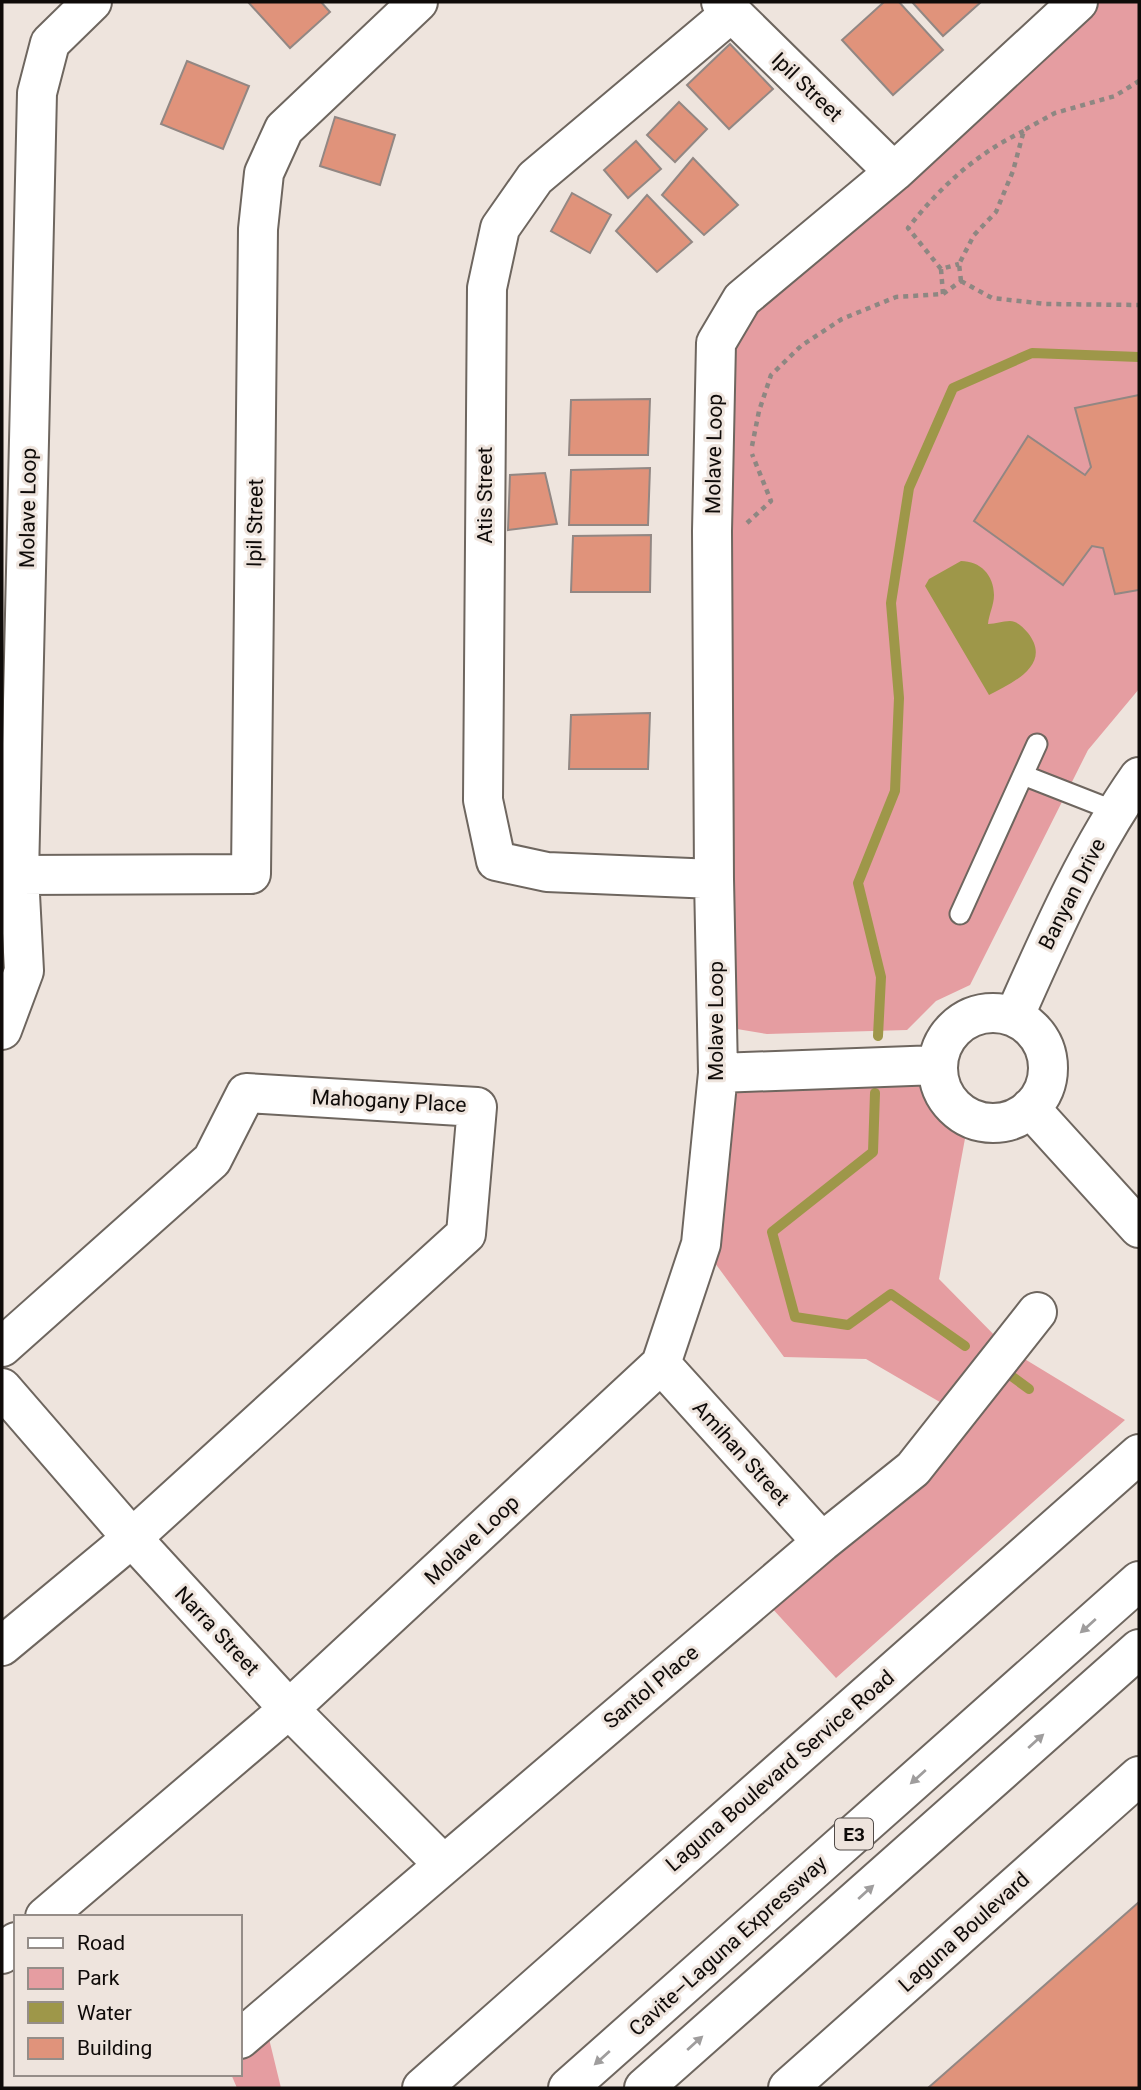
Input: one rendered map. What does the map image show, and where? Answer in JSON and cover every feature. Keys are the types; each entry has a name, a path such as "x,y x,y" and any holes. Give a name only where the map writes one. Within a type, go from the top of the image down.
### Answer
{"main road":[{"name":"Molave Loop","path":"2,1030 24,971 19,875 37,93 50,43 92,2"},
{"name":"Ipil Street","path":"19,875 251,874 258,229 264,173 284,129 418,2"},
{"name":"Molave Loop","path":"47,1915 289,1709 661,1364 701,1244 718,1073 712,531 716,344 742,299 894,172 1066,6"},
{"name":"Ipil Street","path":"726,8 894,172"},
{"name":"Atis Street","path":"714,879 547,872 496,861 483,800 487,288 500,228 535,178 726,8"},
{"name":"Banyan Drive","path":"1014,1017 1063,907 1115,811 1139,777"},
{"path":"997,1013 1014,1017 1030,1026 1041,1041 1047,1058 1048,1077 1042,1094 1030,1108 1017,1117 1001,1122 985,1122 969,1117 960,1112 946,1096 938,1065 942,1048 950,1032 979,1014 997,1013"},
{"path":"718,1073 938,1065"},
{"name":"Mahogany Place","path":"2,1347 212,1160 246,1093 477,1107 466,1234 132,1538"},
{"path":"1030,1108 1139,1228"},
{"name":"Santol Place","path":"242,2037 822,1542 913,1469 1037,1312"},
{"name":"Amihan Street","path":"661,1364 822,1542"},
{"name":"Narra Street","path":"2,1388 132,1538 289,1709 443,1864"},
{"name":"Laguna Boulevard Service Road","path":"422,2088 1139,1454"},
{"path":"2,1646 132,1538"},
{"name":"Cavite–Laguna Expressway","path":"568,2088 1139,1581"},
{"name":"E3","path":"645,2088 1139,1649"},
{"name":"Laguna Boulevard","path":"788,2088 1139,1776"}],"lane":[{"path":"960,914 1038,744"},
{"path":"1023,775 1115,811"}],"path":[{"path":"943,294 941,269 908,228 932,197 966,167 1003,141 1055,113 1115,96 1139,81"},
{"path":"961,281 959,264 974,235 996,212 1013,171 1024,131"},
{"path":"941,269 959,264"},
{"path":"712,531 736,534 771,501 751,452 759,411 771,375 801,346 842,320 896,297 943,294 961,281"},
{"path":"961,281 992,298 1046,304 1139,305"}],"green space":[{"path":"1093,2 1139,2 1139,689 1088,750 970,985 936,1001 907,1030 767,1034 737,1029 723,1006 724,347 747,304"},
{"path":"718,1073 939,1076 950,1100 969,1117 939,1279 1008,1349 1125,1420 836,1678 760,1595 957,1412 866,1359 784,1357 701,1244"},
{"path":"264,2018 281,2088 237,2088 232,2076 242,2076 242,2037"}],"water":[{"path":"961,561 980,566 992,581 994,599 988,624 1015,622 1026,631 1034,644 1036,654 1033,664 1026,672 989,695 925,586 929,579"}],"building":[{"path":"248,2 321,2 330,12 290,48"},
{"path":"884,2 899,2 943,50 893,95 842,40"},
{"path":"912,2 981,2 943,36"},
{"path":"730,44 773,89 729,129 687,85"},
{"path":"187,61 249,86 223,149 161,124"},
{"path":"679,102 707,129 675,162 647,135"},
{"path":"335,117 395,135 380,185 320,166"},
{"path":"636,141 661,169 628,198 604,170"},
{"path":"693,158 738,205 704,235 662,195"},
{"path":"572,193 611,215 590,253 551,231"},
{"path":"647,195 692,242 657,272 616,231"},
{"path":"1139,395 1139,590 1115,594 1103,548 1092,546 1063,585 974,521 1028,436 1085,475 1091,467 1075,408"},
{"path":"650,399 648,455 569,455 571,400"},
{"path":"650,468 648,525 569,525 571,470"},
{"path":"545,473 557,524 508,530 510,475"},
{"path":"651,535 650,592 571,592 573,536"},
{"path":"650,713 648,769 569,769 571,715"},
{"path":"1139,1902 1139,2088 928,2088"}],"waterway":[{"path":"878,1036 881,977 858,883 895,791 899,698 891,603 909,488 953,388 1032,353 1139,357"},
{"path":"875,1093 873,1152 772,1232 795,1317 848,1325 891,1294 965,1346"},
{"path":"1010,1375 1029,1389"}]}
